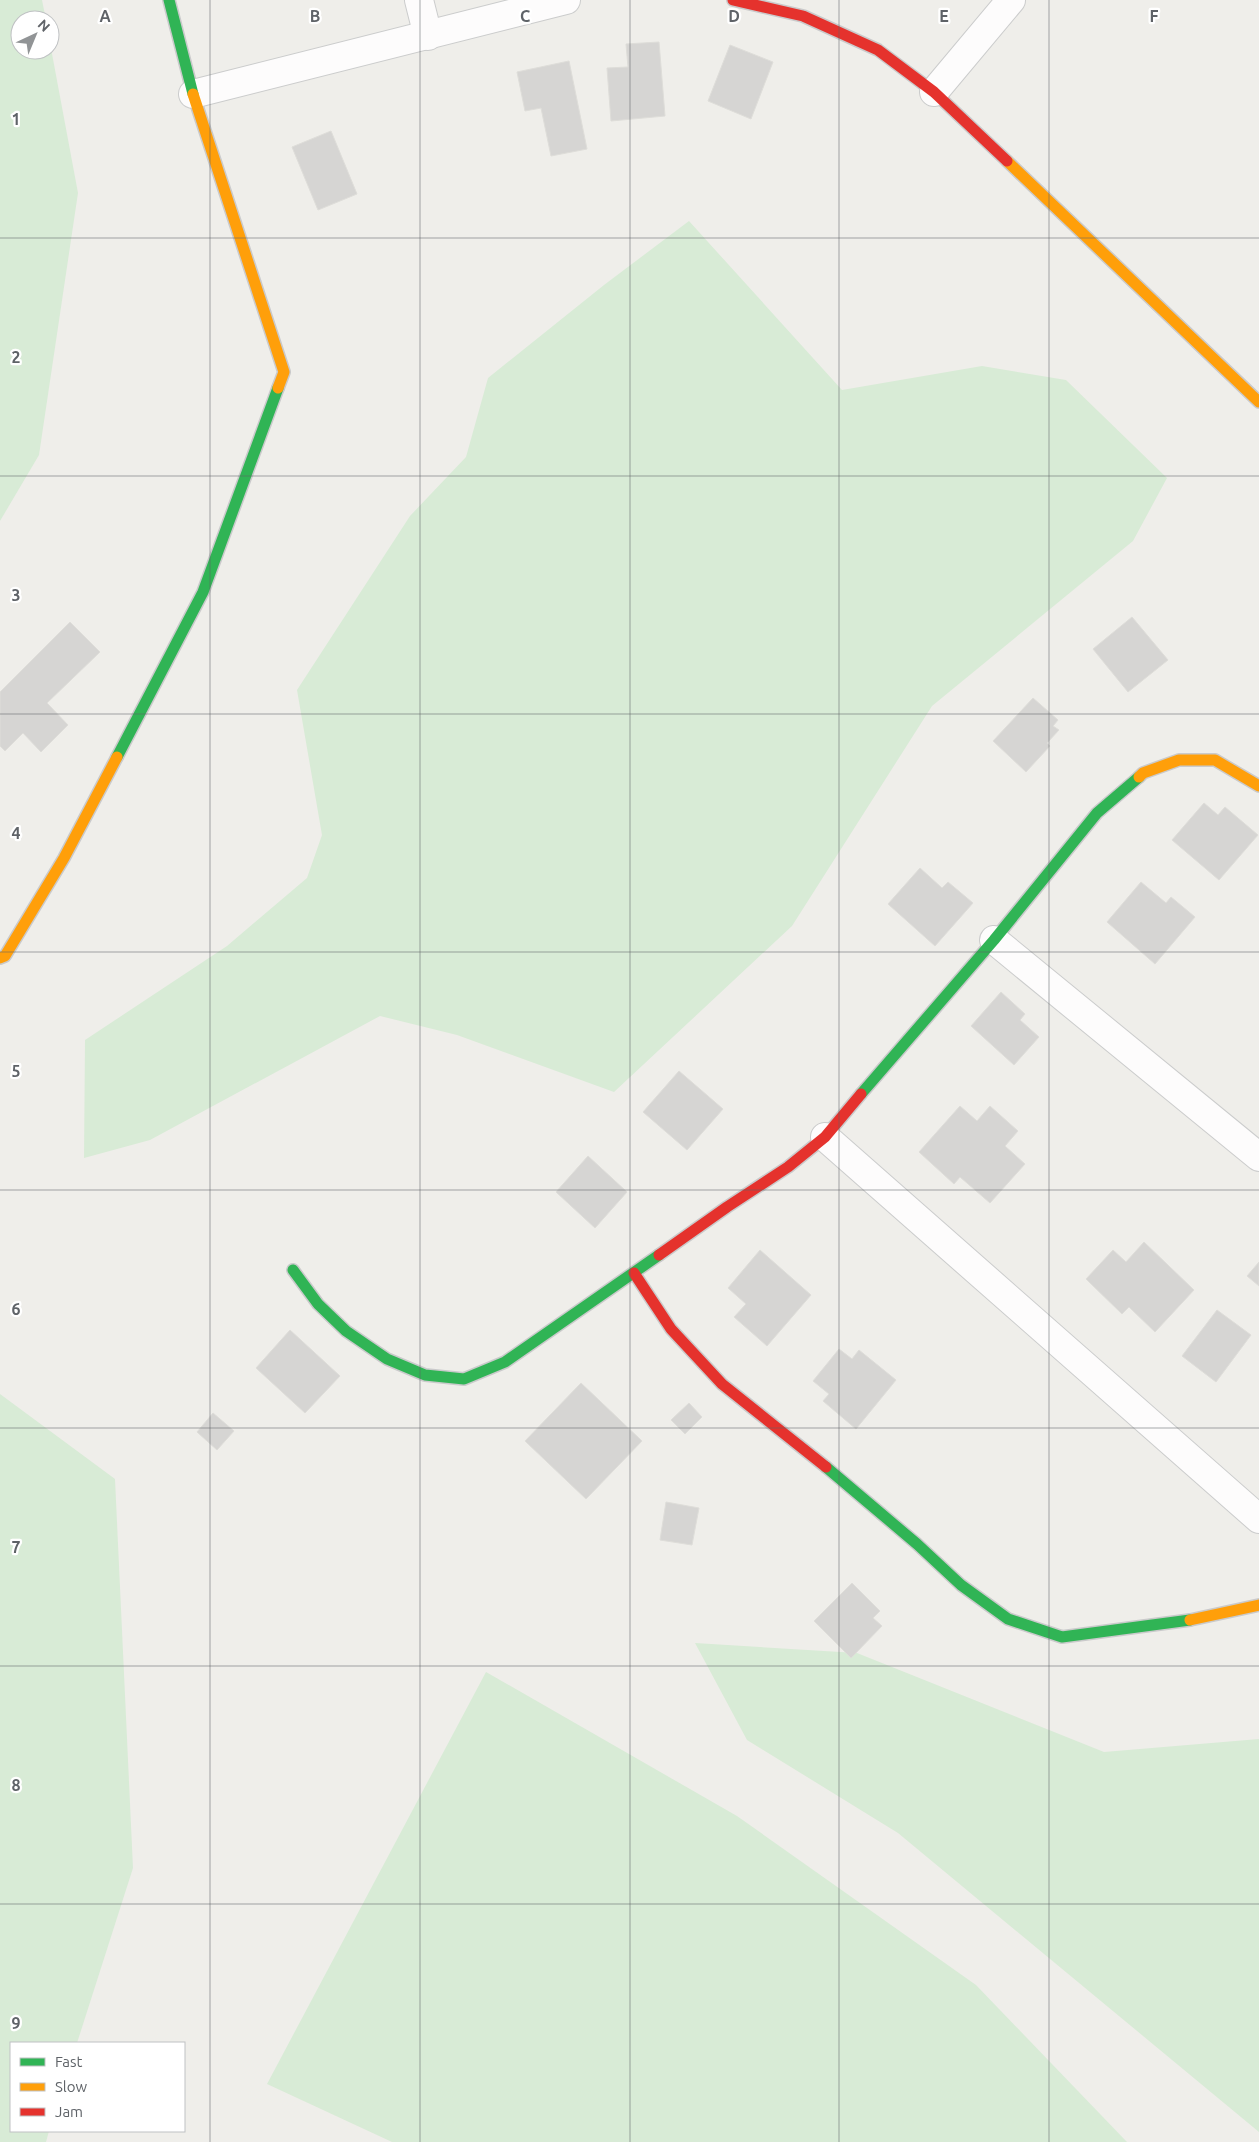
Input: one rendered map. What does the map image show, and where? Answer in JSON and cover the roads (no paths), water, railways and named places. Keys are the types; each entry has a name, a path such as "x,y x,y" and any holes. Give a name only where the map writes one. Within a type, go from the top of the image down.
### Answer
{"street":[{"path":"0,958 5,956 64,858 204,592 284,372 193,94 169,0"},
{"path":"419,0 428,36"},
{"path":"193,94 566,0"},
{"path":"733,0 803,16 878,50 934,92 1259,402"},
{"path":"934,92 1011,0"},
{"path":"293,1270 318,1304 346,1331 387,1359 425,1375 464,1379 505,1362 727,1207 788,1167 825,1137 994,940 1097,813 1143,773 1179,760 1215,760 1249,778 1259,786"},
{"path":"994,940 1259,1157"},
{"path":"825,1137 1259,1519"},
{"path":"634,1273 671,1329 722,1384 822,1464 917,1544 961,1585 1008,1619 1062,1637 1192,1620 1259,1605"}]}
